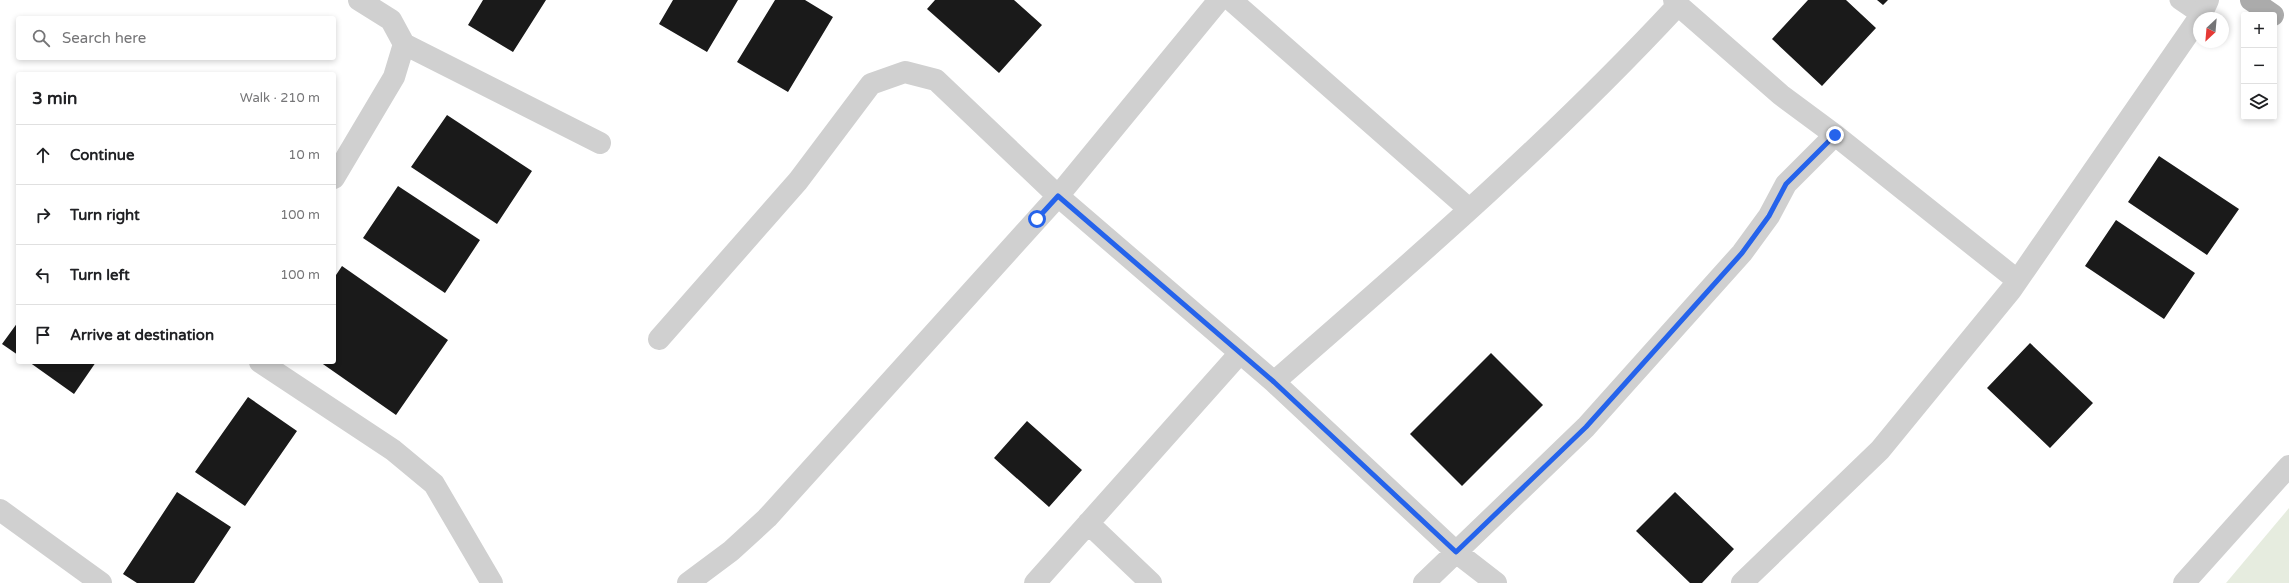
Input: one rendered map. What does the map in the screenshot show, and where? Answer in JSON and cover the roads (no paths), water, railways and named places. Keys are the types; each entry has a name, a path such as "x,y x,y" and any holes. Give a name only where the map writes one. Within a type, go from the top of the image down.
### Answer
{"main road":[{"path":"2251,0 2269,12"},
{"path":"2277,17 2289,26"}],"street":[{"path":"359,0 391,20 404,44 600,144"},
{"path":"688,583 731,551 768,518 1058,196 1219,0"},
{"path":"1231,0 1469,209"},
{"path":"1274,382 1469,209 1617,71 1676,3 1781,95 1835,135 2018,280"},
{"path":"1742,583 1880,450 2018,280 2204,8"},
{"path":"336,175 394,77 404,44"},
{"path":"659,339 798,181 871,84 905,72 936,80 1058,196 1274,382 1456,552 1496,583"},
{"path":"1424,583 1586,427 1742,253 1769,216 1786,184 1835,135"},
{"path":"1035,583 1240,353"},
{"path":"263,364 393,450 434,484 492,583"},
{"path":"2184,583 2289,466"},
{"path":"0,510 101,583"},
{"path":"1088,523 1151,583"}],"lane":[{"path":"2180,0 2204,8"}]}
